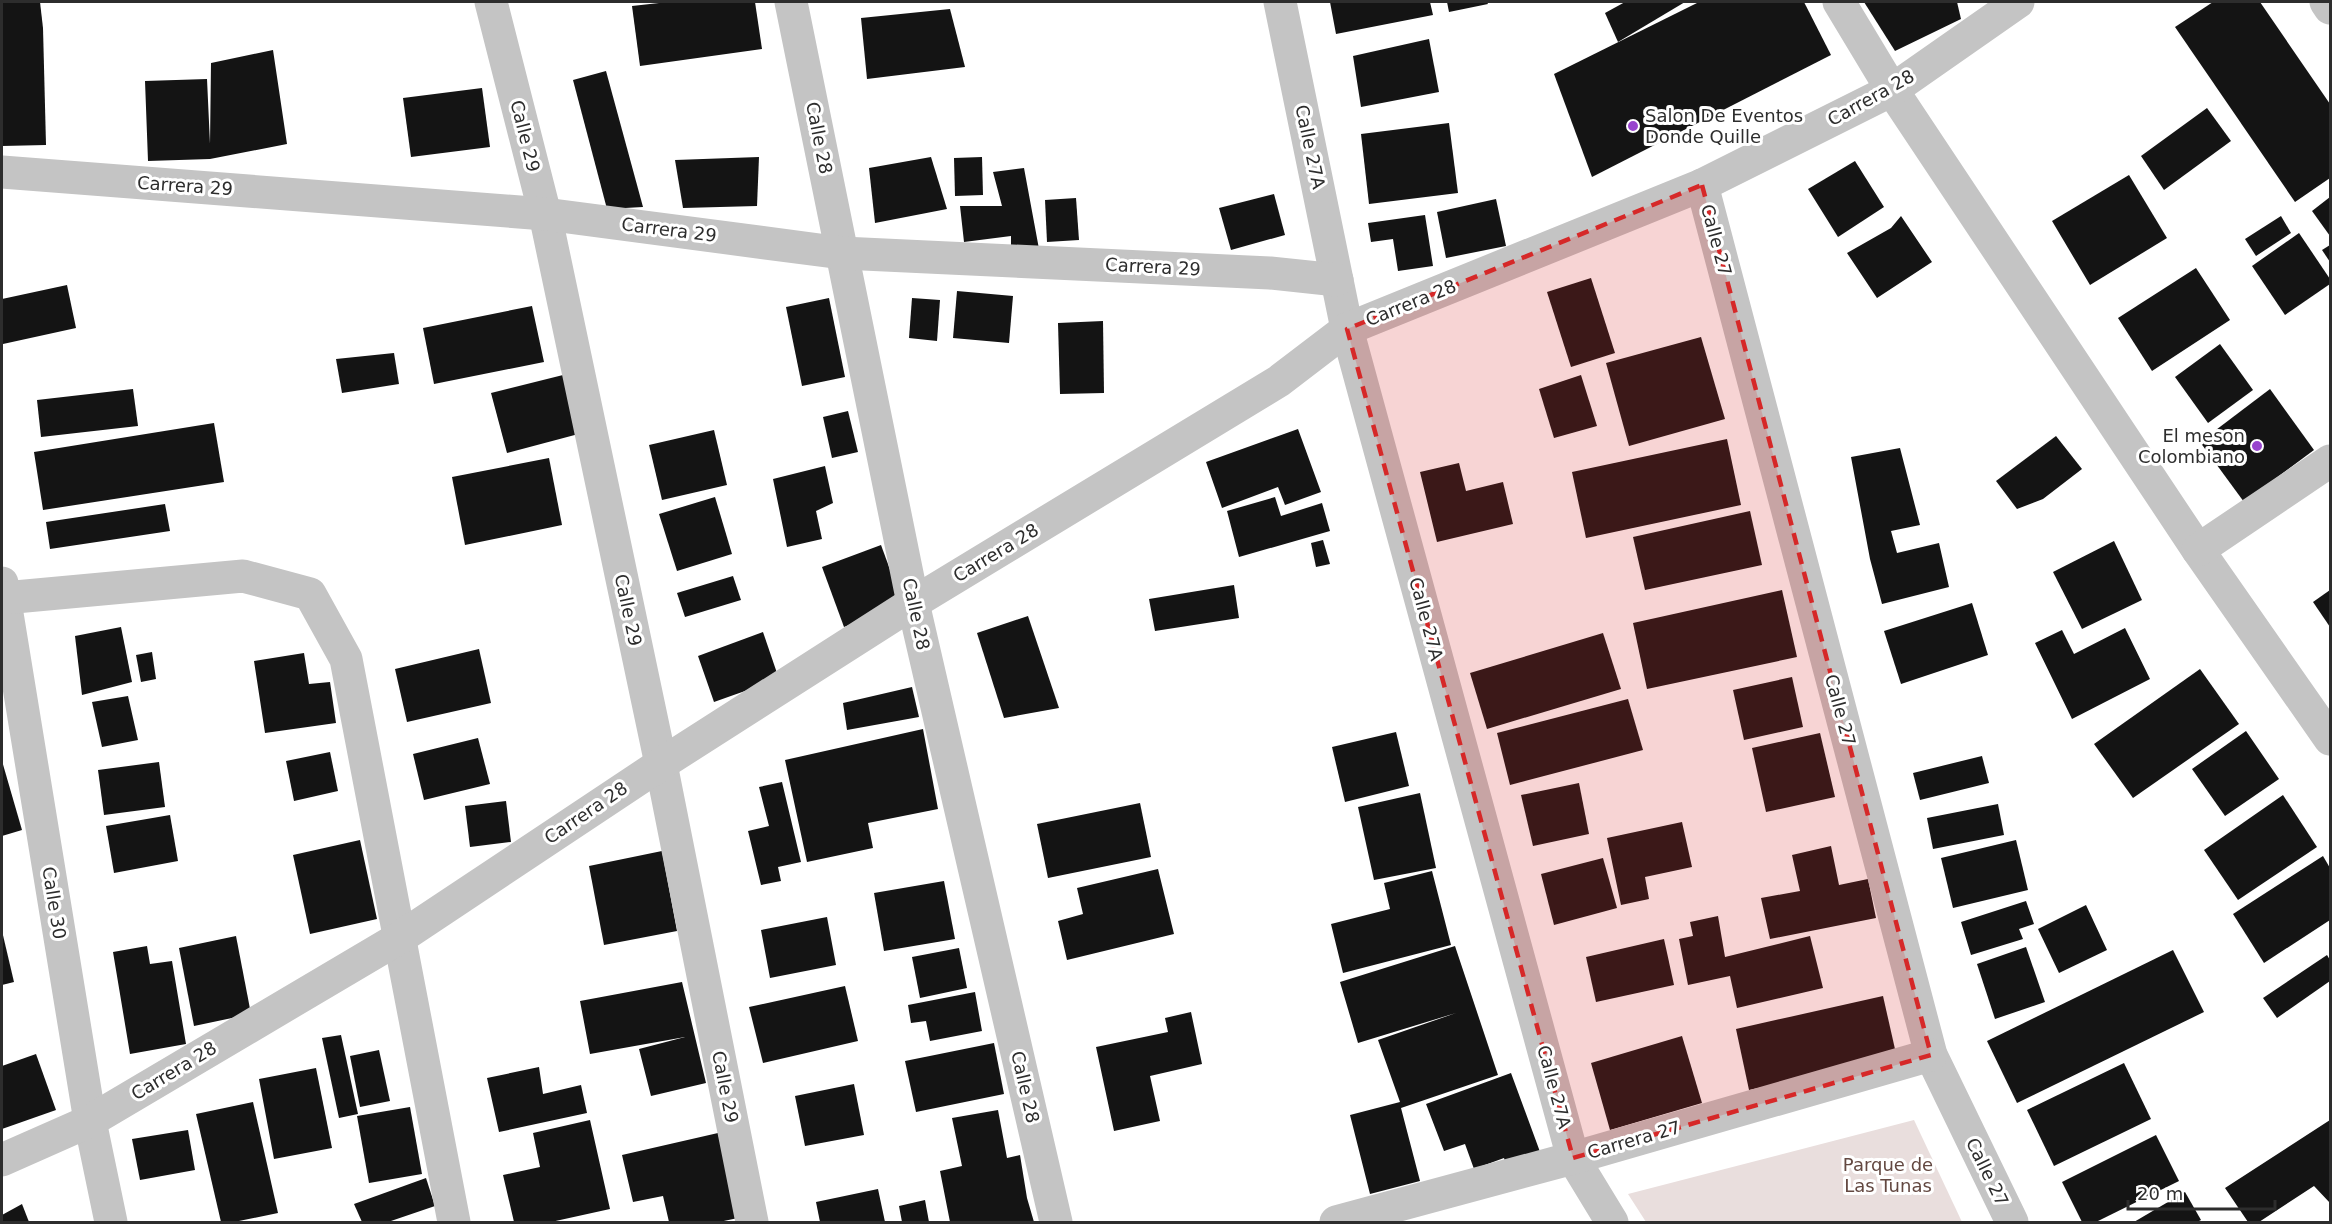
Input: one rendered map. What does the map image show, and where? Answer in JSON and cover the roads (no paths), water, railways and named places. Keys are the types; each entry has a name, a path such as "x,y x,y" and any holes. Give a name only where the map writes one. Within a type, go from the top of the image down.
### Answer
{"street":[{"name":"Calle 29","path":"491,2 545,214 661,764 752,1222"},
{"name":"Calle 28","path":"791,2 914,603 1056,1222"},
{"name":"Calle 27A","path":"1280,2 1347,329 1573,1158 1611,1222"},
{"path":"1839,2 1892,90 2198,550 2331,740"},
{"name":"Carrera 28","path":"2,1160 90,1121 401,937 661,764 914,603 1279,381 1347,329 1702,185 1892,90 2018,2"},
{"path":"2326,2 2331,8"},
{"name":"Carrera 29","path":"2,172 545,214 842,253 1270,273 1337,280"},
{"name":"Calle 27","path":"1702,185 1931,1056 2012,1222"},
{"path":"2198,550 2331,461"},
{"path":"3,590 243,576 310,594 346,659 454,1222"},
{"name":"Calle 30","path":"3,590 90,1121 111,1222"},
{"name":"Carrera 27","path":"1336,1222 1374,1218 1573,1158 1931,1056"}],"place":[{"name":"Salon De Eventos Donde Quille","path":"1633,126"},
{"name":"El meson Colombiano","path":"2257,446"}],"park label":[{"name":"Parque de Las Tunas","path":"1888,1175"}]}
